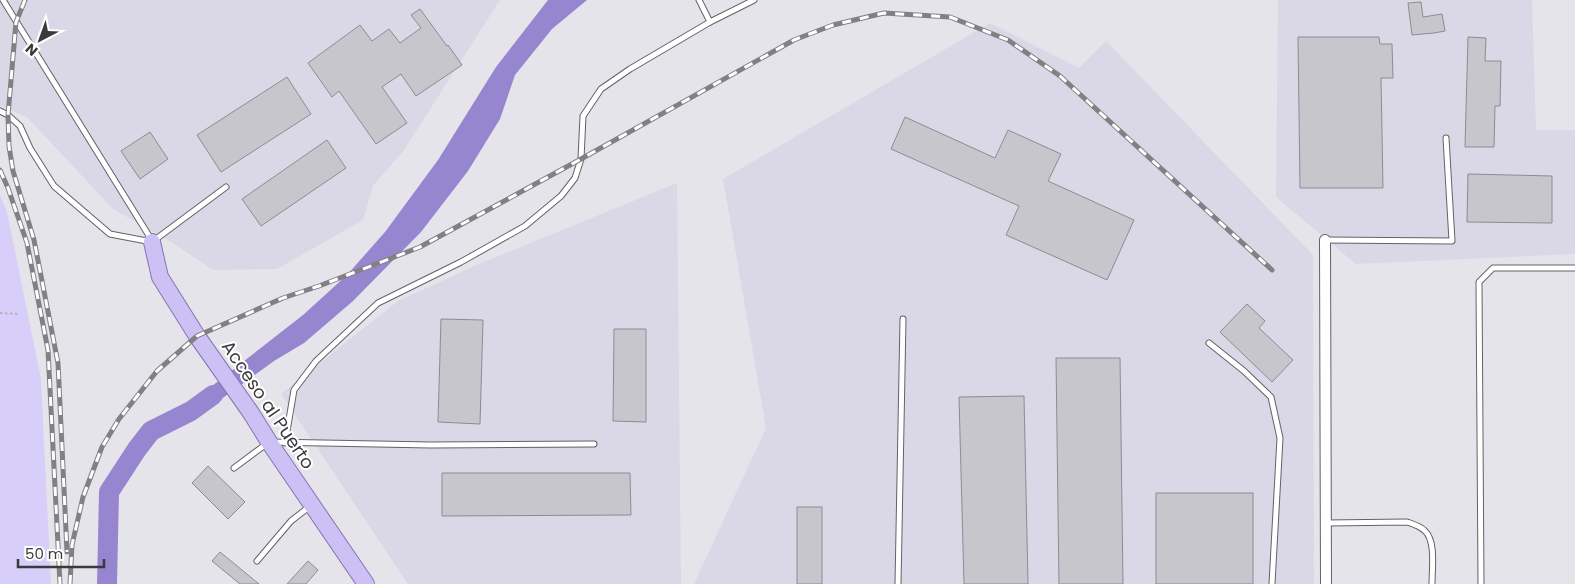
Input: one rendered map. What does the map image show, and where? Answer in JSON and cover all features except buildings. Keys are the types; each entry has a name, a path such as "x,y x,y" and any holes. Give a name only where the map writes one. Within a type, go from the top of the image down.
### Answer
{"main road":[{"name":"Acceso al Puerto","path":"152,242 160,277 251,413 277,443 312,505 366,584"}],"street":[{"path":"1326,240 1326,584"}],"lane":[{"path":"3,0 152,242"},
{"path":"699,0 710,22"},
{"path":"277,443 294,390 316,361 378,303 461,262 526,226 561,196 575,178 581,159 583,116 600,89 630,68 710,22 754,0"},
{"path":"0,111 8,115 20,126 30,148 54,186 110,234 152,242 226,187"},
{"path":"1326,240 1452,241 1446,138"},
{"path":"1481,584 1478,282 1492,268 1575,268"},
{"path":"898,584 903,319"},
{"path":"1209,342 1244,371 1271,398 1280,438 1272,584"},
{"path":"234,468 277,443 431,446 594,444"},
{"path":"257,561 291,521 312,505"},
{"path":"1326,523 1407,522 1418,526 1426,531 1432,542 1432,584"}],"path":[{"path":"0,313 20,314"}],"shaded area":[{"path":"0,0 500,0 404,150 373,186 363,220 277,269 213,270 173,243 113,209 27,117 0,106"},
{"path":"548,0 587,0 552,29 515,75 500,119 468,171 421,232 353,301 304,343 274,361 213,405 191,411 203,393 303,315 347,275 385,232 438,160 496,67"},
{"path":"1278,0 1532,0 1536,130 1575,130 1575,254 1356,264 1276,197"},
{"path":"990,23 1079,68 1106,41 1313,255 1314,584 694,584 766,428 723,179"},
{"path":"677,183 681,584 408,584 281,394 398,301 479,264"},
{"path":"0,195 7,212 41,379 51,584 0,584"}],"waterway":[{"path":"107,584 109,492 151,431 191,411 213,395"}],"railway":[{"path":"25,0 16,22 8,115 9,146 13,171 34,240 58,363 67,552"},
{"path":"70,584 72,545 83,497 102,447 119,419 157,371 197,336 283,298 420,247 794,40 833,25 884,13 950,17 1008,40 1060,76 1272,270"},
{"path":"0,170 27,243 48,350 60,584"}]}
